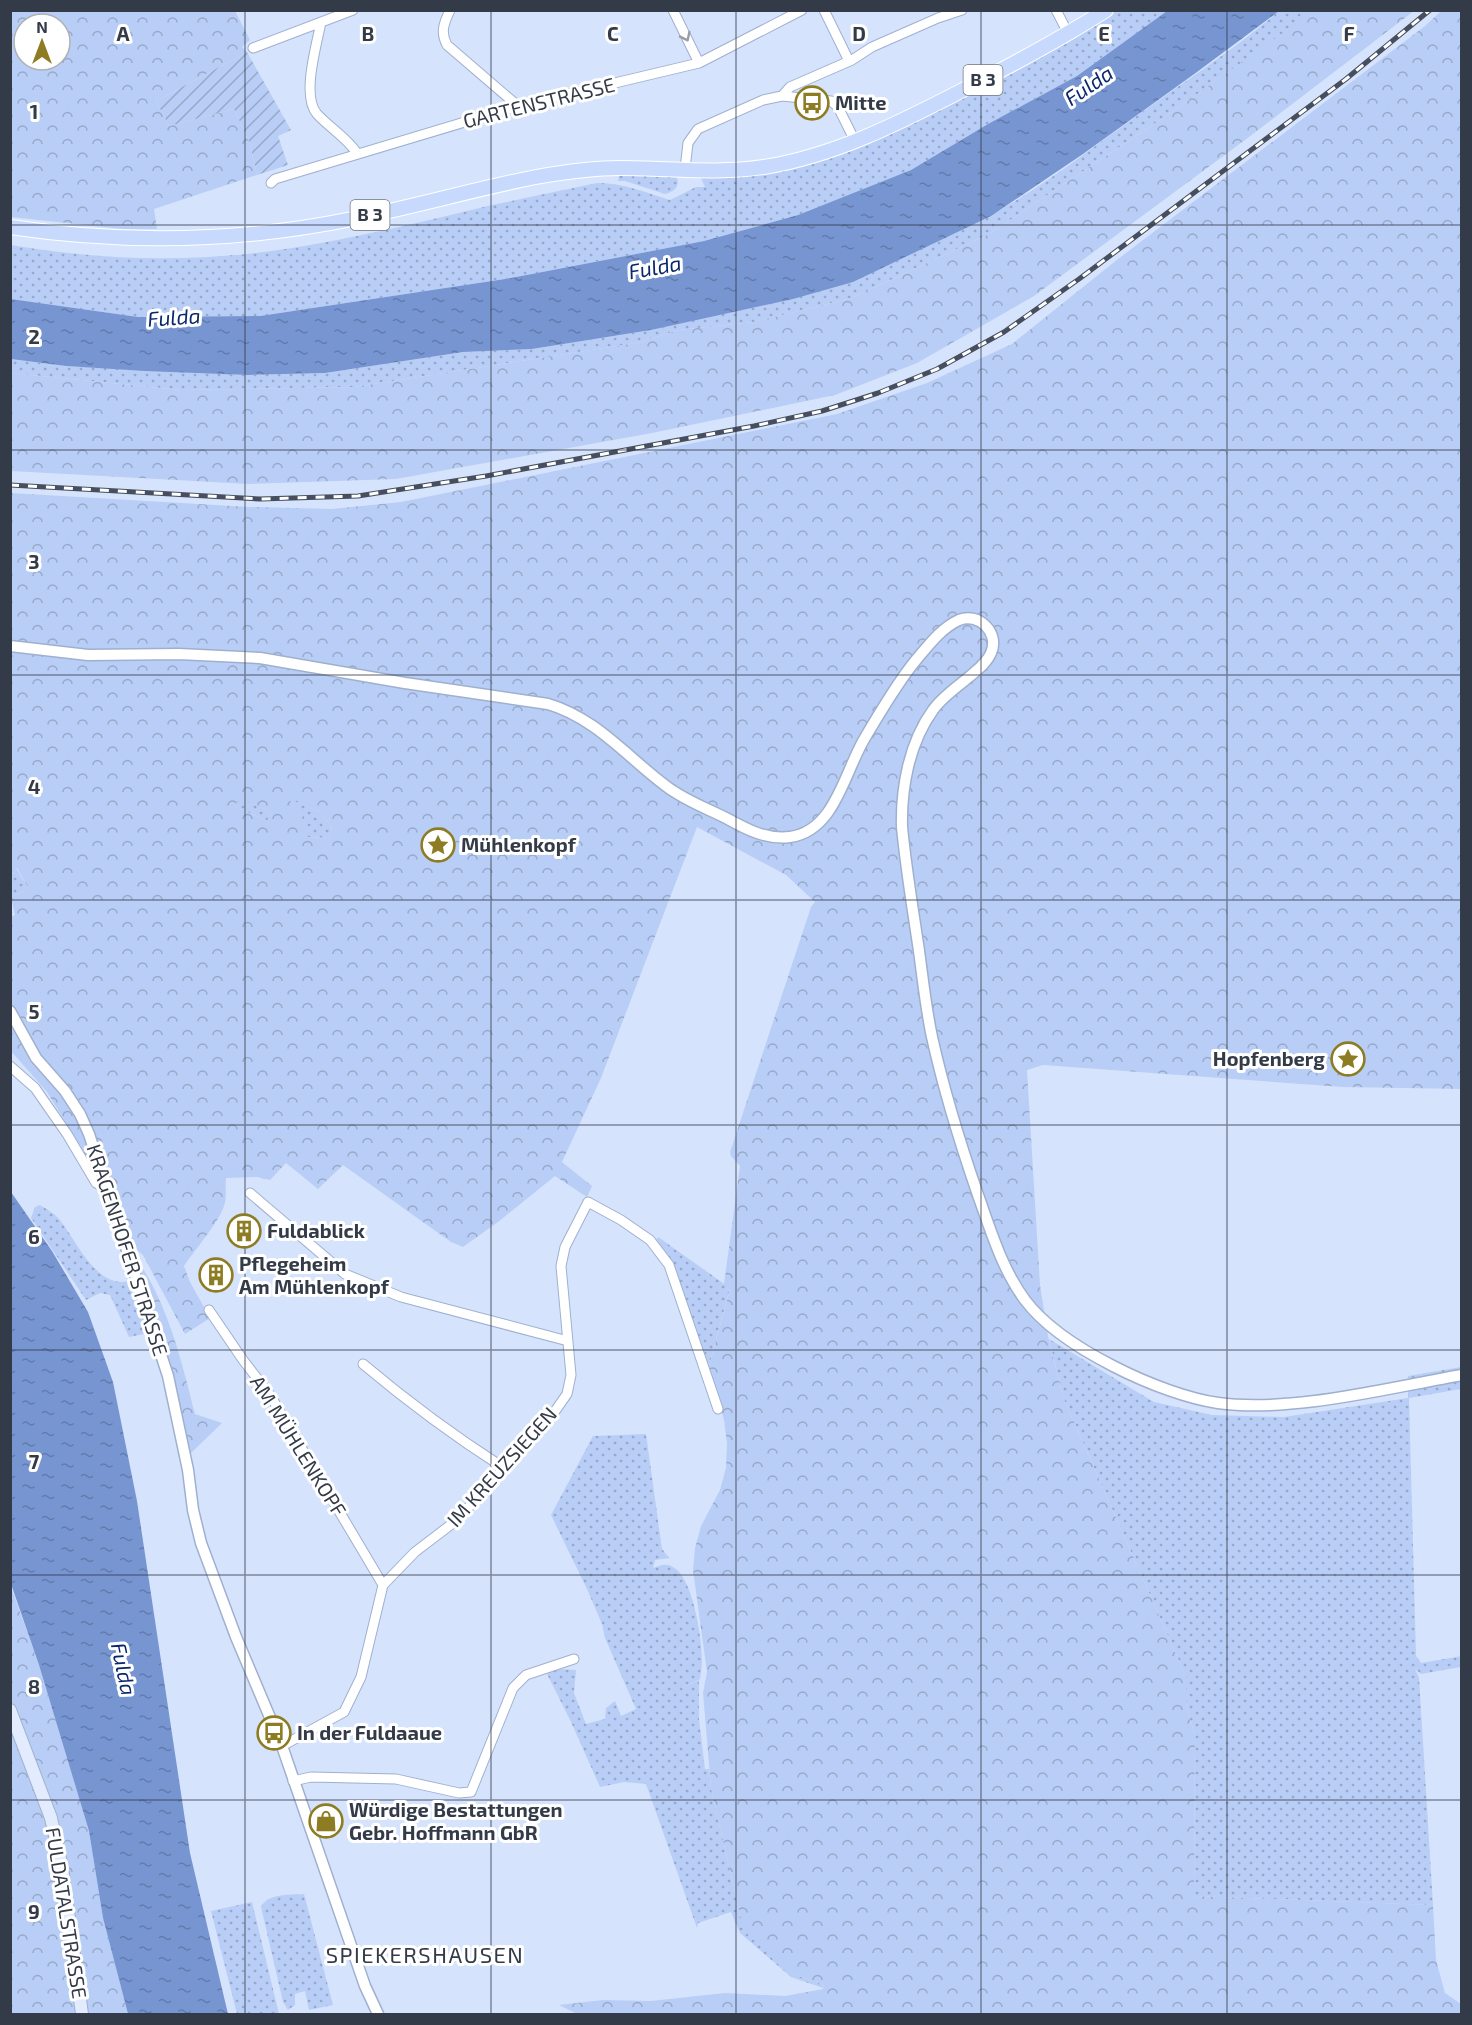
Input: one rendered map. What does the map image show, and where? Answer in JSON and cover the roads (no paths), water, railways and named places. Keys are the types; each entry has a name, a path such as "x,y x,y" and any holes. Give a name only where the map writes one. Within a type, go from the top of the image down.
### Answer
{"main road":[{"name":"B 3","path":"10,227 104,238 204,238 321,225 553,174 617,168 744,169 781,164 855,141 919,112 1068,33 1106,10"},
{"name":"FULDATALSTRASSE","path":"10,1710 51,1818 62,1868 82,2014"}],"street":[{"path":"253,48 352,10"},
{"path":"450,10 442,34 447,45 518,106"},
{"path":"673,10 699,63"},
{"name":"GARTENSTRASSE","path":"271,183 275,179 357,153 518,106 699,63 801,10"},
{"path":"824,10 849,61"},
{"path":"1056,10 1068,33"},
{"path":"782,96 790,87 849,61 872,47 956,11"},
{"path":"321,22 310,101 316,113 350,143 357,153"},
{"path":"685,169 688,143 698,129 763,100 782,96 831,101 838,107 855,141"},
{"path":"10,646 88,655 178,654 260,658 405,683 548,704 570,711 587,722 689,801 760,834 780,838 811,830 831,809 864,738 915,662 934,639 945,628 959,620 970,618 981,621 987,627 992,640 991,652 978,669 939,702 923,726 916,741 903,792 902,827 932,1035 946,1095 997,1247 1013,1282 1026,1302 1040,1317 1094,1354 1137,1378 1173,1394 1217,1403 1248,1405 1292,1403 1461,1375"},
{"name":"KRAGENHOFER STRASSE","path":"10,1011 36,1058 65,1091 80,1114 89,1134 168,1376 201,1543 236,1637 282,1746"},
{"path":"10,1066 34,1089 67,1134 96,1183 108,1189"},
{"path":"250,1193 345,1275 401,1297 568,1341"},
{"name":"IM KREUZSIEGEN","path":"282,1746 344,1712 361,1677 383,1586 415,1552 457,1520 553,1414 567,1394 571,1375 561,1266 565,1247 588,1202 621,1220 650,1240 669,1265 718,1409"},
{"name":"AM MÜHLENKOPF","path":"209,1310 270,1395 383,1586"},
{"path":"363,1364 412,1406 451,1435 504,1468"},
{"path":"293,1781 311,1777 396,1779 459,1792 471,1791 513,1688 526,1675 574,1659"},
{"path":"282,1746 365,1986 378,2014"}],"water":[{"name":"Fulda","path":"1167,11 1279,11 1083,154 991,216 853,282 793,299 651,330 532,349 463,352 325,373 248,375 145,371 66,366 11,359 11,299 138,317 260,316 511,278 704,241 798,215 911,170 988,124 1077,76"},
{"name":"Fulda","path":"11,1192 52,1251 88,1312 113,1382 137,1501 190,1853 228,2014 128,2014 103,1918 89,1831 39,1665 11,1584"}],"railway":[{"path":"10,485 260,499 358,496 486,476 754,426 822,411 878,393 937,369 1004,332 1079,279 1346,79 1430,10"}],"place":[{"name":"Mitte","path":"812,103"},
{"name":"Mühlenkopf","path":"438,845"},
{"name":"Hopfenberg","path":"1348,1059"},
{"name":"Fuldablick","path":"244,1231"},
{"name":"Pflegeheim Am Mühlenkopf","path":"216,1275"},
{"name":"In der Fuldaaue","path":"274,1733"},
{"name":"Würdige Bestattungen Gebr. Hoffmann GbR","path":"326,1821"}],"district":[{"name":"SPIEKERSHAUSEN","path":"425,1955"}]}
